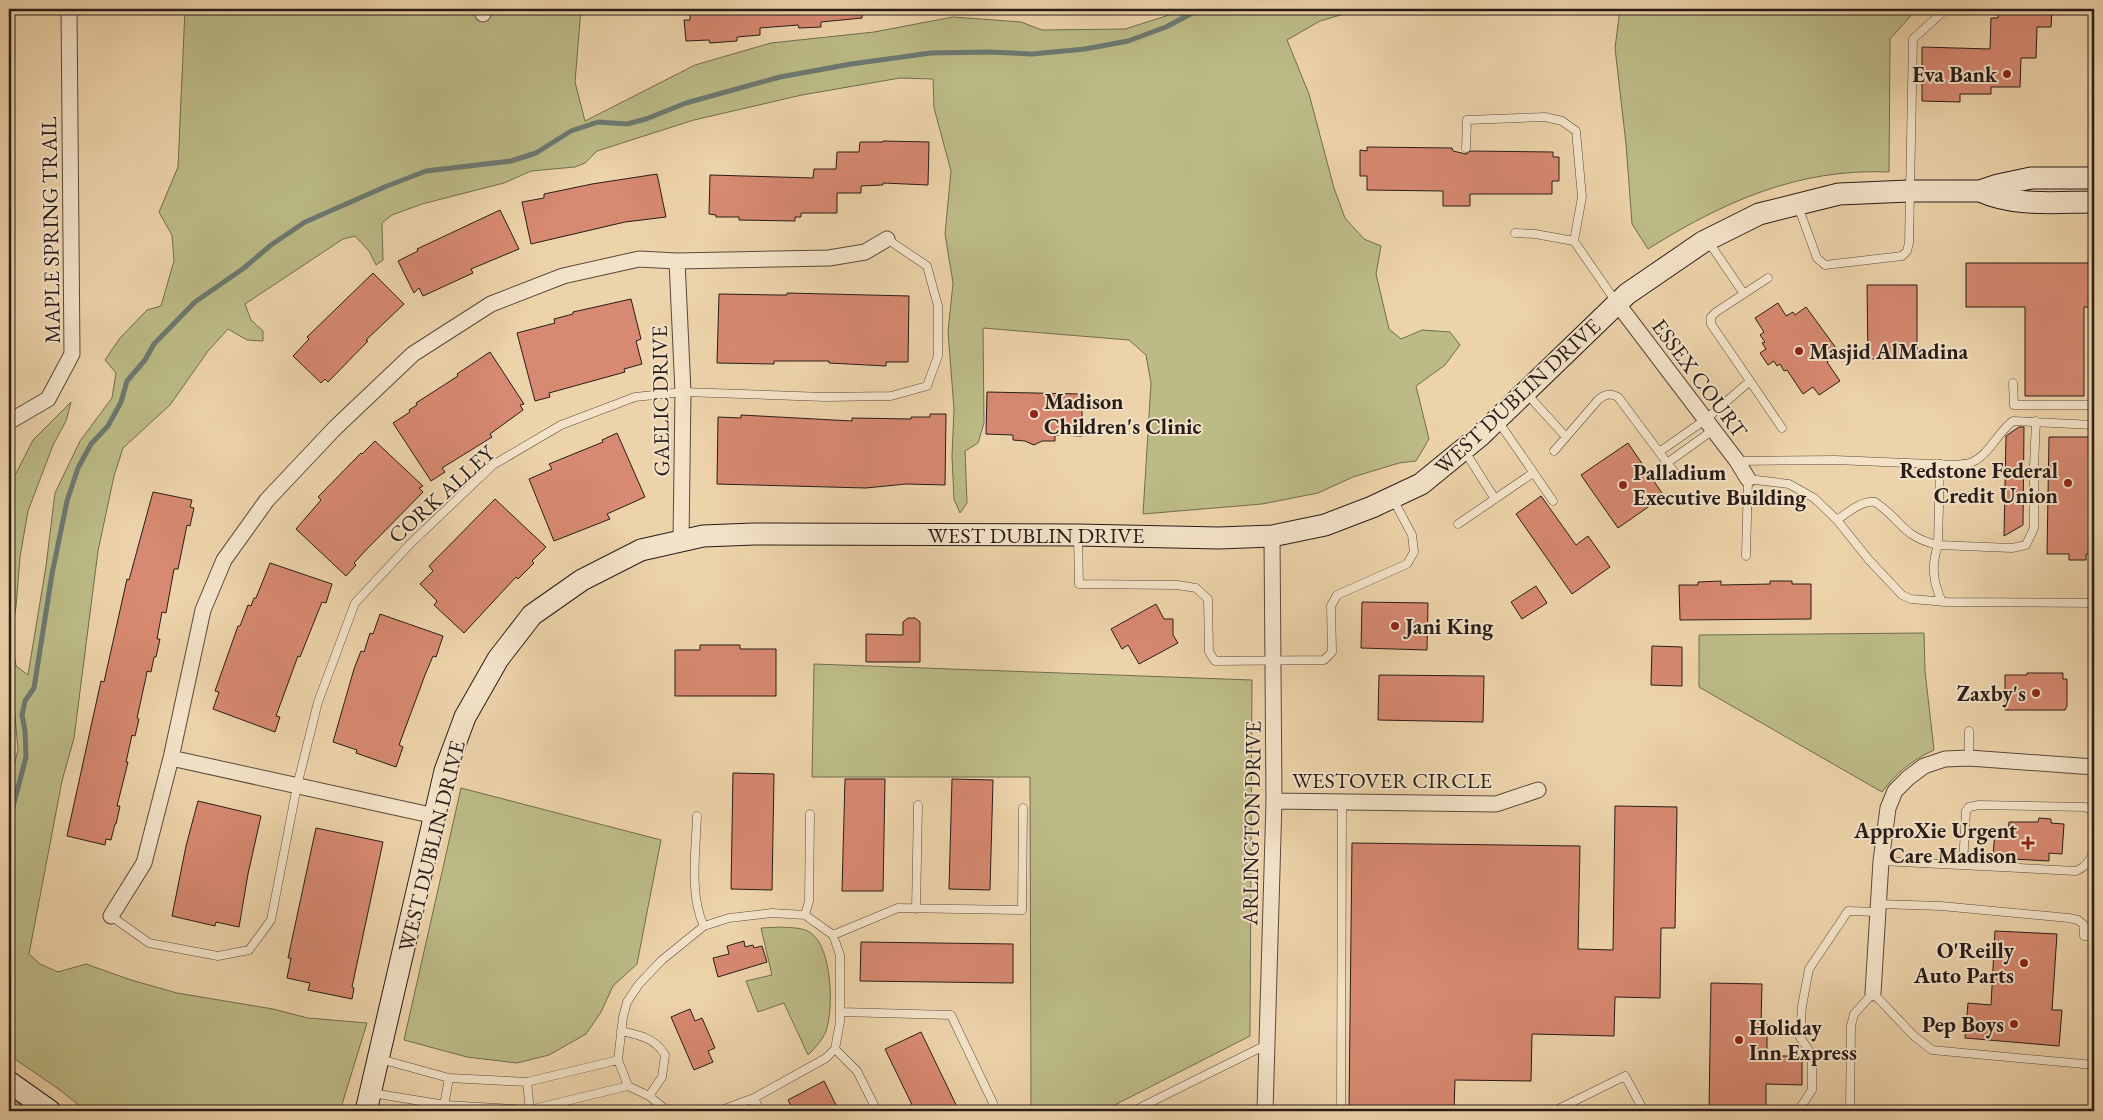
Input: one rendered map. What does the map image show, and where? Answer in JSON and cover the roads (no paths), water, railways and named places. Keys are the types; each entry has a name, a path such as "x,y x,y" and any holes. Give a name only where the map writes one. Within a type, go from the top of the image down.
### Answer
{"street":[{"name":"MAPLE SPRING TRAIL","path":"9,420 48,399 72,354 69,9"},
{"name":"WEST DUBLIN DRIVE","path":"368,1102 445,771 465,717 498,659 532,615 590,576 641,550 703,536 754,534 1078,535 1219,538 1272,536 1325,526 1421,484 1464,450 1497,420 1627,294 1707,240 1759,214 1839,194 1980,191 2031,178 2094,178"},
{"name":"WEST DUBLIN DRIVE","path":"1980,191 1996,198 2022,202 2094,202"},
{"path":"111,916 144,863 171,758 203,610 224,560 267,500 334,428 413,354 491,304 563,276 639,259 677,262 829,258 865,252 887,239"},
{"name":"GAELIC DRIVE","path":"677,262 683,392 682,540"},
{"name":"ESSEX COURT","path":"1617,303 1737,461 1748,479"},
{"name":"ARLINGTON DRIVE","path":"1265,1111 1274,801 1272,536"},
{"path":"171,758 435,816"},
{"path":"1873,993 1881,861 1888,808 1895,791 1924,766 1945,759 1969,758 2094,767"},
{"name":"WESTOVER CIRCLE","path":"1274,801 1496,804 1538,790"},
{"path":"9,1082 50,1111"}],"lane":[{"path":"1797,204 1817,258 1825,265 1902,256 1907,251 1910,243 1913,39 1946,9"},
{"path":"1466,148 1467,120 1545,117 1562,121 1576,131 1582,197 1574,241 1617,303"},
{"path":"1515,233 1535,234 1574,241"},
{"name":"CORK ALLEY","path":"111,916 150,943 218,956 249,950 272,920 297,786 318,702 355,603 411,543 493,465 561,424 635,397 683,392 825,397 891,396 927,386 938,356 938,306 927,266 887,239"},
{"path":"1707,240 1744,294"},
{"path":"1768,278 1716,312 1711,318 1711,324 1782,428"},
{"path":"1668,463 1709,425 1750,381"},
{"path":"2013,383 2014,405 2094,405"},
{"path":"1524,392 1566,437"},
{"path":"1554,451 1598,400 1604,395 1611,394 1618,397 1677,476"},
{"path":"1497,420 1554,501"},
{"path":"1737,461 1835,460 1956,465 1972,462 1984,453 2003,429 2013,421 2094,425"},
{"path":"1837,520 1869,501 1875,502 1911,535 1924,542 2012,548 2026,545 2034,528 2036,421"},
{"path":"1659,452 1709,425"},
{"path":"1464,450 1495,498"},
{"path":"1940,464 1938,544 1933,566 1933,577 1942,602"},
{"path":"1458,524 1533,472"},
{"path":"1746,556 1748,479 1789,484 1814,498 1837,520 1869,560 1902,595 1921,602 2094,603"},
{"path":"1078,535 1079,584 1177,585 1196,588 1208,599 1209,652 1215,661 1324,660 1332,652 1331,606 1338,595 1406,564 1414,552 1412,535 1393,497"},
{"path":"1969,731 1969,758"},
{"path":"1341,1111 1342,802"},
{"path":"916,909 918,805"},
{"path":"1881,861 2076,871 2086,866 2093,857 2093,808 1979,805 1969,807 1966,811 1963,865"},
{"path":"833,935 898,908 1022,910 1022,808"},
{"path":"805,915 809,902 810,814"},
{"path":"697,816 696,900 698,915 704,926"},
{"path":"1800,1111 1812,1090 1812,1055 1800,1037 1802,1006 1809,969 1848,911 1941,906 2069,918 2078,920 2084,925 2084,936 2094,936"},
{"path":"628,1086 618,1060 626,1002 639,984 662,960 704,926 729,918 772,913 805,915 833,935 840,956 841,1012 835,1049 826,1058 754,1098 719,1111"},
{"path":"1850,1111 1852,1026 1854,1014 1873,993 1914,1036 1932,1050 2094,1065"},
{"path":"841,1012 951,1015 993,1103"},
{"path":"621,1031 650,1039 661,1048 665,1055 662,1078 649,1096"},
{"path":"1133,1111 1268,1044"},
{"path":"835,1049 856,1071 877,1111"},
{"path":"378,1059 449,1078 527,1082 618,1060"},
{"path":"1554,1111 1625,1076 1644,1111"},
{"path":"444,1108 449,1078"},
{"path":"527,1082 530,1111"},
{"path":"368,1102 444,1108 530,1111 628,1086 649,1096 664,1110 677,1111"},
{"path":"754,1098 760,1111"}],"waterway":[{"path":"9,822 26,757 22,715 25,701 34,688 52,574 67,501 78,468 91,444 108,426 121,402 127,381 145,360 154,344 195,302 244,268 271,245 305,222 426,171 511,161 536,153 571,131 598,122 627,124 646,119 686,103 780,77 851,64 931,53 988,52 1032,54 1085,49 1128,41 1166,27 1200,9"}],"place":[{"name":"Eva Bank","path":"2007,74"},
{"name":"Masjid AlMadina","path":"1799,351"},
{"name":"Madison Children's Clinic","path":"1034,414"},
{"name":"Redstone Federal Credit Union","path":"2068,483"},
{"name":"Palladium Executive Building","path":"1623,485"},
{"name":"Jani King","path":"1395,626"},
{"name":"Zaxby's","path":"2036,693"},
{"name":"ApproXie Urgent Care Madison","path":"2028,843"},
{"name":"O'Reilly Auto Parts","path":"2024,963"},
{"name":"Pep Boys","path":"2014,1024"},
{"name":"Holiday Inn Express","path":"1739,1040"}]}
